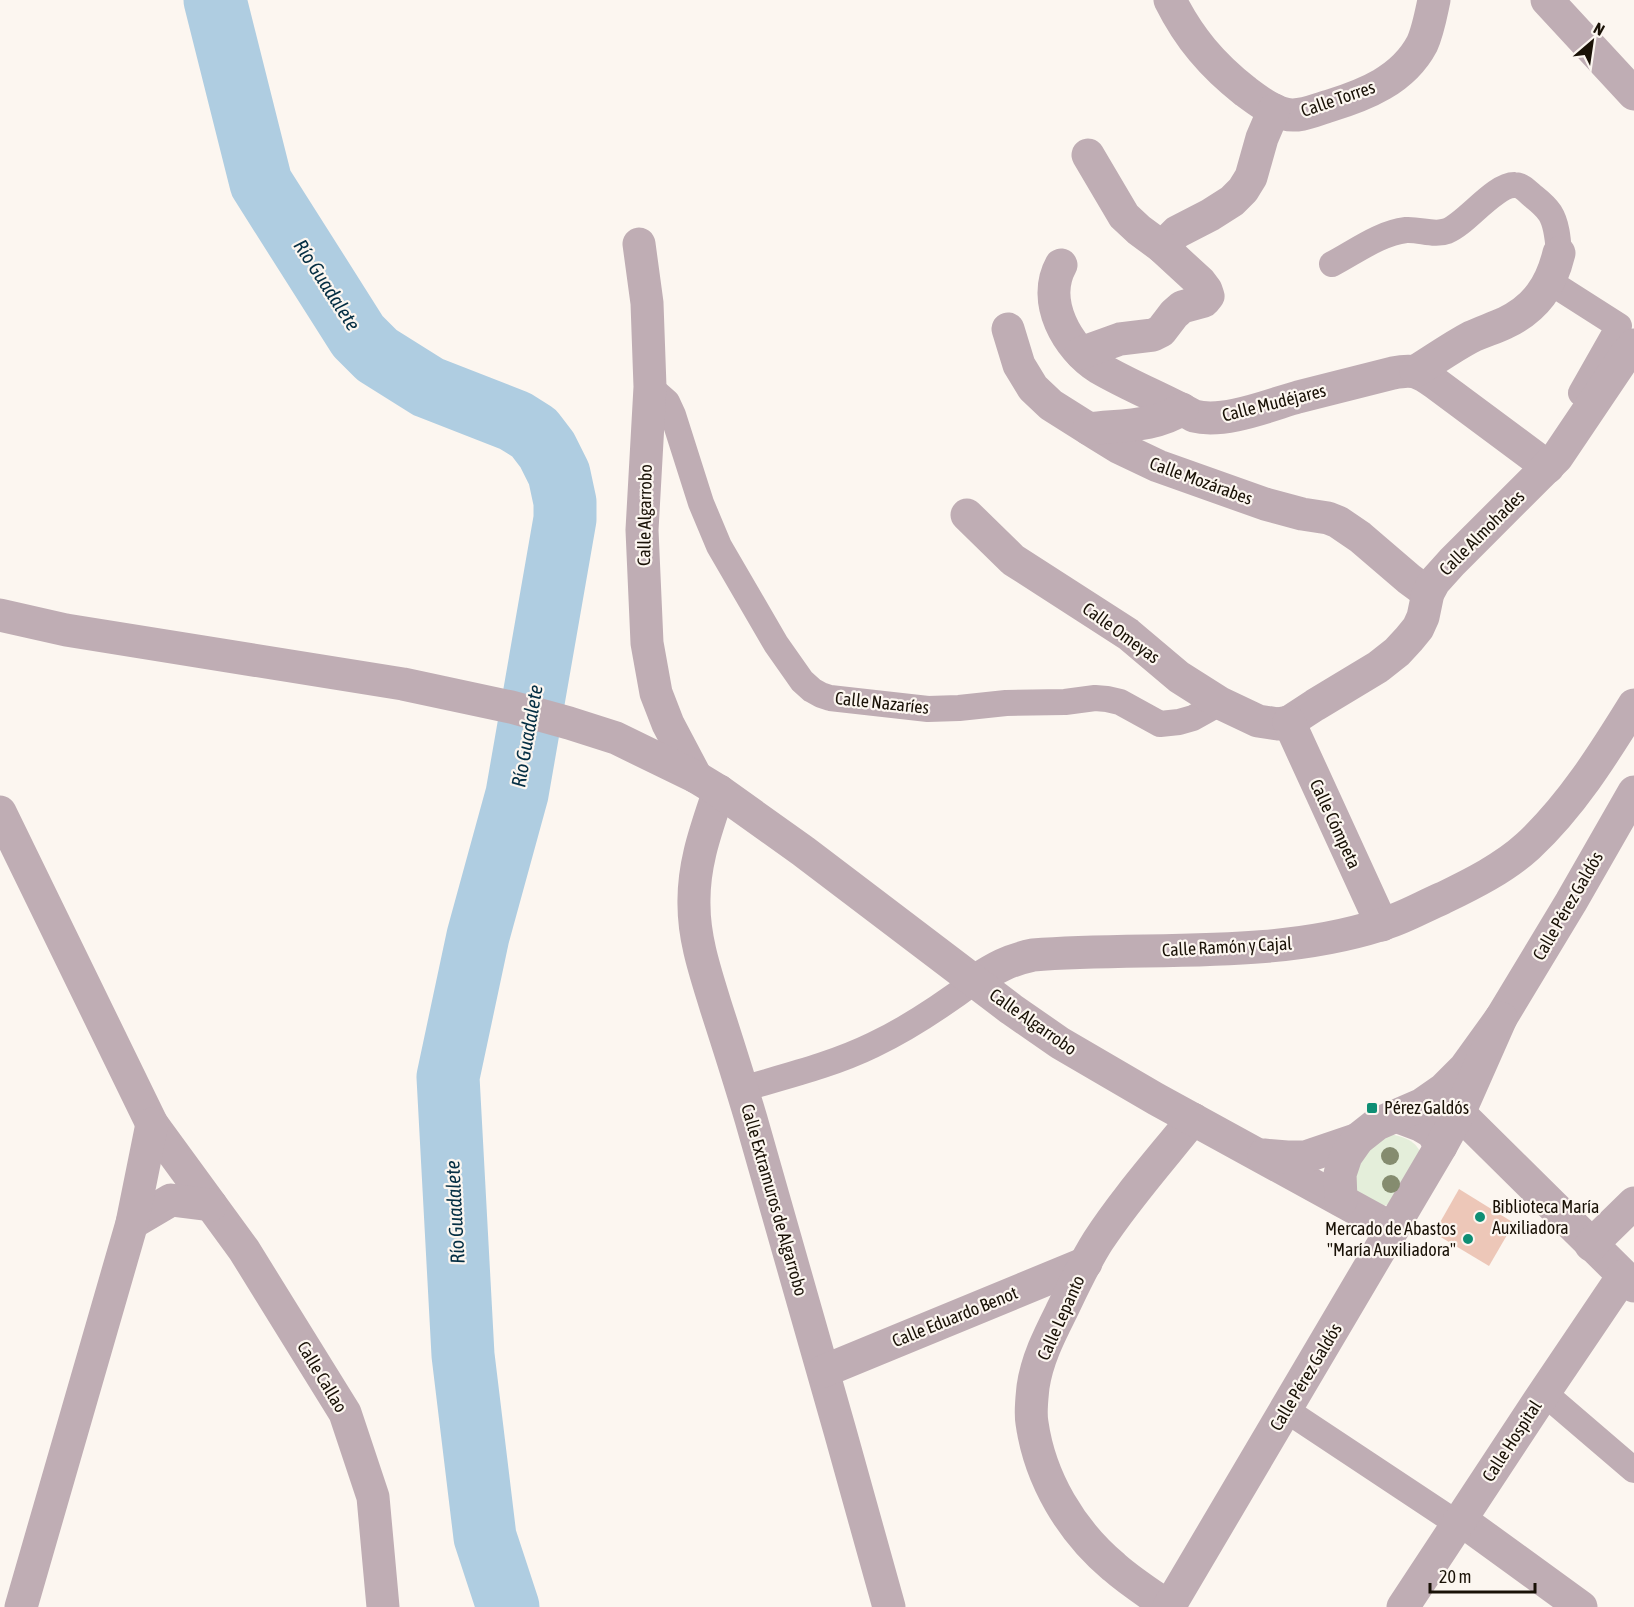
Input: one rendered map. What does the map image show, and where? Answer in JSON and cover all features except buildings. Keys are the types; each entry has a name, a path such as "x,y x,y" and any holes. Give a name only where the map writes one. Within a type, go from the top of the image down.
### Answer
{"street":[{"name":"Calle Torres","path":"1170,0 1191,38 1205,55 1230,78 1274,110 1287,115 1301,115 1368,93 1387,82 1414,58 1425,35 1434,0"},
{"path":"1547,0 1634,94"},
{"path":"1162,247 1177,232 1232,201 1243,190 1251,177 1262,138 1274,110"},
{"path":"1081,353 1120,339 1153,335 1161,331 1182,307 1204,301 1208,296 1200,282 1124,216 1088,155"},
{"path":"1332,264 1397,232 1409,230 1446,232 1504,188 1514,185 1524,188 1550,213 1558,236 1554,268 1541,295 1515,318 1465,341 1416,371 1548,467"},
{"name":"Calle Algarrobo","path":"639,244 645,281 650,387 642,530 650,667 656,693 668,724 707,784"},
{"name":"Calle Mudéjares","path":"1061,265 1054,284 1056,309 1063,327 1081,353 1099,368 1194,416 1202,418 1251,412 1295,398 1382,376 1416,371"},
{"path":"1554,268 1619,326 1581,393 1594,402"},
{"name":"Calle Mozárabes","path":"1008,329 1019,365 1033,388 1051,405 1089,429 1118,447 1158,466 1265,504 1338,522 1360,537 1408,579 1428,593"},
{"name":"Calle Almohades","path":"1289,722 1378,668 1398,652 1418,628 1428,593 1434,582 1557,457 1634,345"},
{"name":"Calle Nazaríes","path":"650,387 667,402 673,415 701,503 719,546 776,644 802,681 821,695 830,698 928,709 1107,699 1120,702 1160,724 1194,718 1220,703"},
{"path":"1089,429 1159,421 1182,409"},
{"name":"Calle Omeyas","path":"967,515 1013,560 1128,634 1179,677 1220,703 1258,720 1278,724 1289,722"},
{"name":"Calle Algarrobo","path":"0,615 66,630 403,684 511,707 616,738 707,784 812,858 1011,1009 1060,1043 1156,1099 1393,1229"},
{"name":"Calle Ramón y Cajal","path":"975,981 1015,958 1033,955 1294,944 1331,938 1382,925 1474,882 1526,848 1577,792 1634,705"},
{"name":"Calle Cómpeta","path":"1289,722 1382,925"},
{"name":"Calle Extramuros de Algarrobo","path":"707,784 702,841 696,866 694,906 695,929 701,957 824,1371 889,1607"},
{"name":"Calle Pérez Galdós","path":"1341,1200 1340,1174 1346,1156 1358,1139 1377,1124 1421,1105 1444,1089 1465,1068 1501,1018 1634,792"},
{"name":"Calle Callao","path":"0,812 152,1124 244,1250 345,1413 373,1497 383,1607"},
{"path":"742,1089 824,1065 873,1046 945,1003 975,981"},
{"name":"Calle Pérez Galdós","path":"1169,1607 1441,1146 1459,1113 1501,1018"},
{"path":"1459,1113 1628,1281"},
{"path":"1396,1116 1432,1132 1441,1146"},
{"name":"Calle Lepanto","path":"1169,1607 1112,1566 1072,1522 1056,1496 1040,1458 1032,1421 1034,1385 1044,1346 1097,1242 1193,1119"},
{"path":"21,1607 132,1223 152,1124"},
{"name":"Calle Pérez Galdós","path":"1257,1154 1287,1158 1305,1157 1358,1139"},
{"path":"132,1223 171,1200 211,1205"},
{"path":"1592,1245 1634,1203"},
{"name":"Calle Eduardo Benot","path":"824,1371 1086,1263"},
{"name":"Calle Hospital","path":"1403,1607 1544,1392 1628,1281"},
{"path":"1544,1392 1634,1470"},
{"path":"1286,1410 1460,1522 1581,1607"}],"green space":[{"path":"1390,1134 1415,1144 1423,1159 1400,1199 1384,1206 1355,1190 1356,1172 1365,1152"}],"waterway":[{"name":"Río Guadalete","path":"215,0 261,183 358,336 377,355 428,387 515,421 534,433 547,450 559,474 565,502 565,519 517,794 478,936 448,1077 463,1355 485,1537 508,1607"}],"place":[{"name":"Pérez Galdós","path":"1372,1108"},
{"name":"Biblioteca María Auxiliadora","path":"1480,1217"},
{"name":"Mercado de Abastos \"María Auxiliadora\"","path":"1468,1239"}]}
